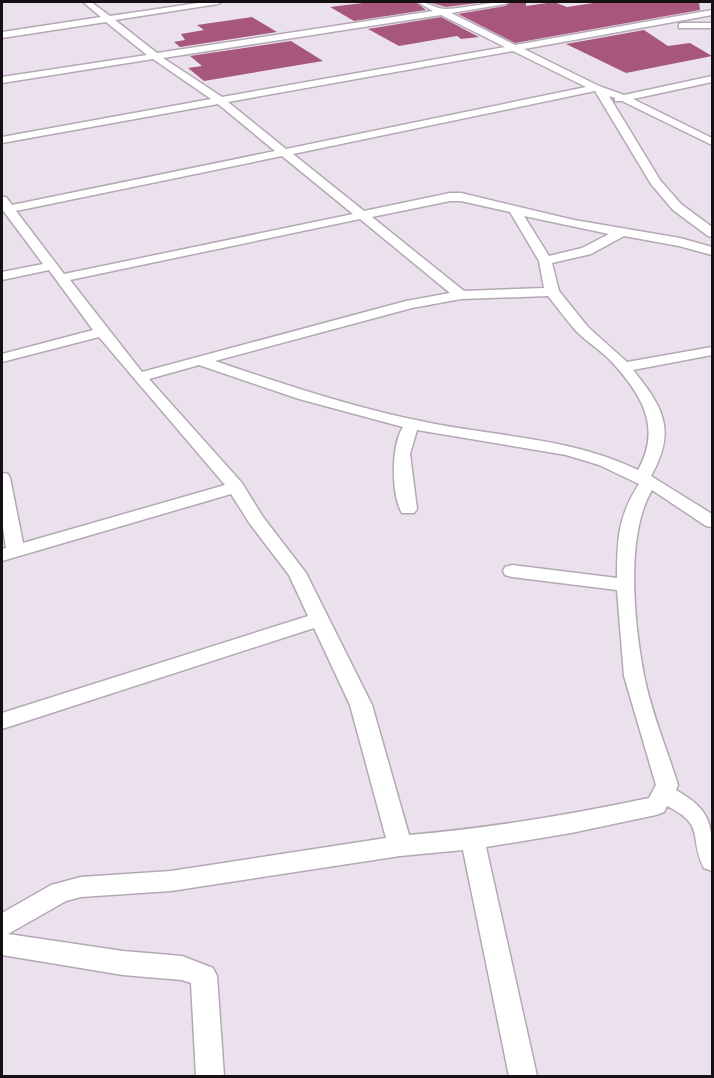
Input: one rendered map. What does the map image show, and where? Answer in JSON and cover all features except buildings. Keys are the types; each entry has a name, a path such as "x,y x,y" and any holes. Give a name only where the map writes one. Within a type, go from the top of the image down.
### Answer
{"street":[{"path":"87,2 153,55 219,100 460,295"},
{"path":"2,35 218,2"},
{"path":"422,2 712,142"},
{"path":"2,80 505,2"},
{"path":"2,140 712,12"},
{"path":"641,25 712,26"},
{"path":"610,106 621,97 712,79"},
{"path":"598,88 655,182 677,207 712,233"},
{"path":"400,846 361,705 297,573 256,520 236,488 117,352 5,205 284,152 598,88"},
{"path":"2,276 57,272 363,216 450,197 461,197 514,211 712,251"},
{"path":"2,925 60,892 81,887 183,879 400,846 473,839 629,813 656,806 667,785 634,675 625,585 629,522 657,444 657,419 646,396 624,367 583,330 552,292 545,261 514,211"},
{"path":"545,261 586,251 622,232"},
{"path":"139,377 380,311 460,295 552,292"},
{"path":"2,358 103,332"},
{"path":"624,367 712,351"},
{"path":"201,361 303,395 412,425 570,450 645,480 687,503 712,522"},
{"path":"408,509 401,445 405,433 412,425"},
{"path":"2,478 9,553 236,488"},
{"path":"512,571 625,585"},
{"path":"2,721 320,619"},
{"path":"664,794 696,809 702,817 712,861"},
{"path":"473,839 523,1077"},
{"path":"2,944 123,963 182,968 204,976 210,1077"}]}
